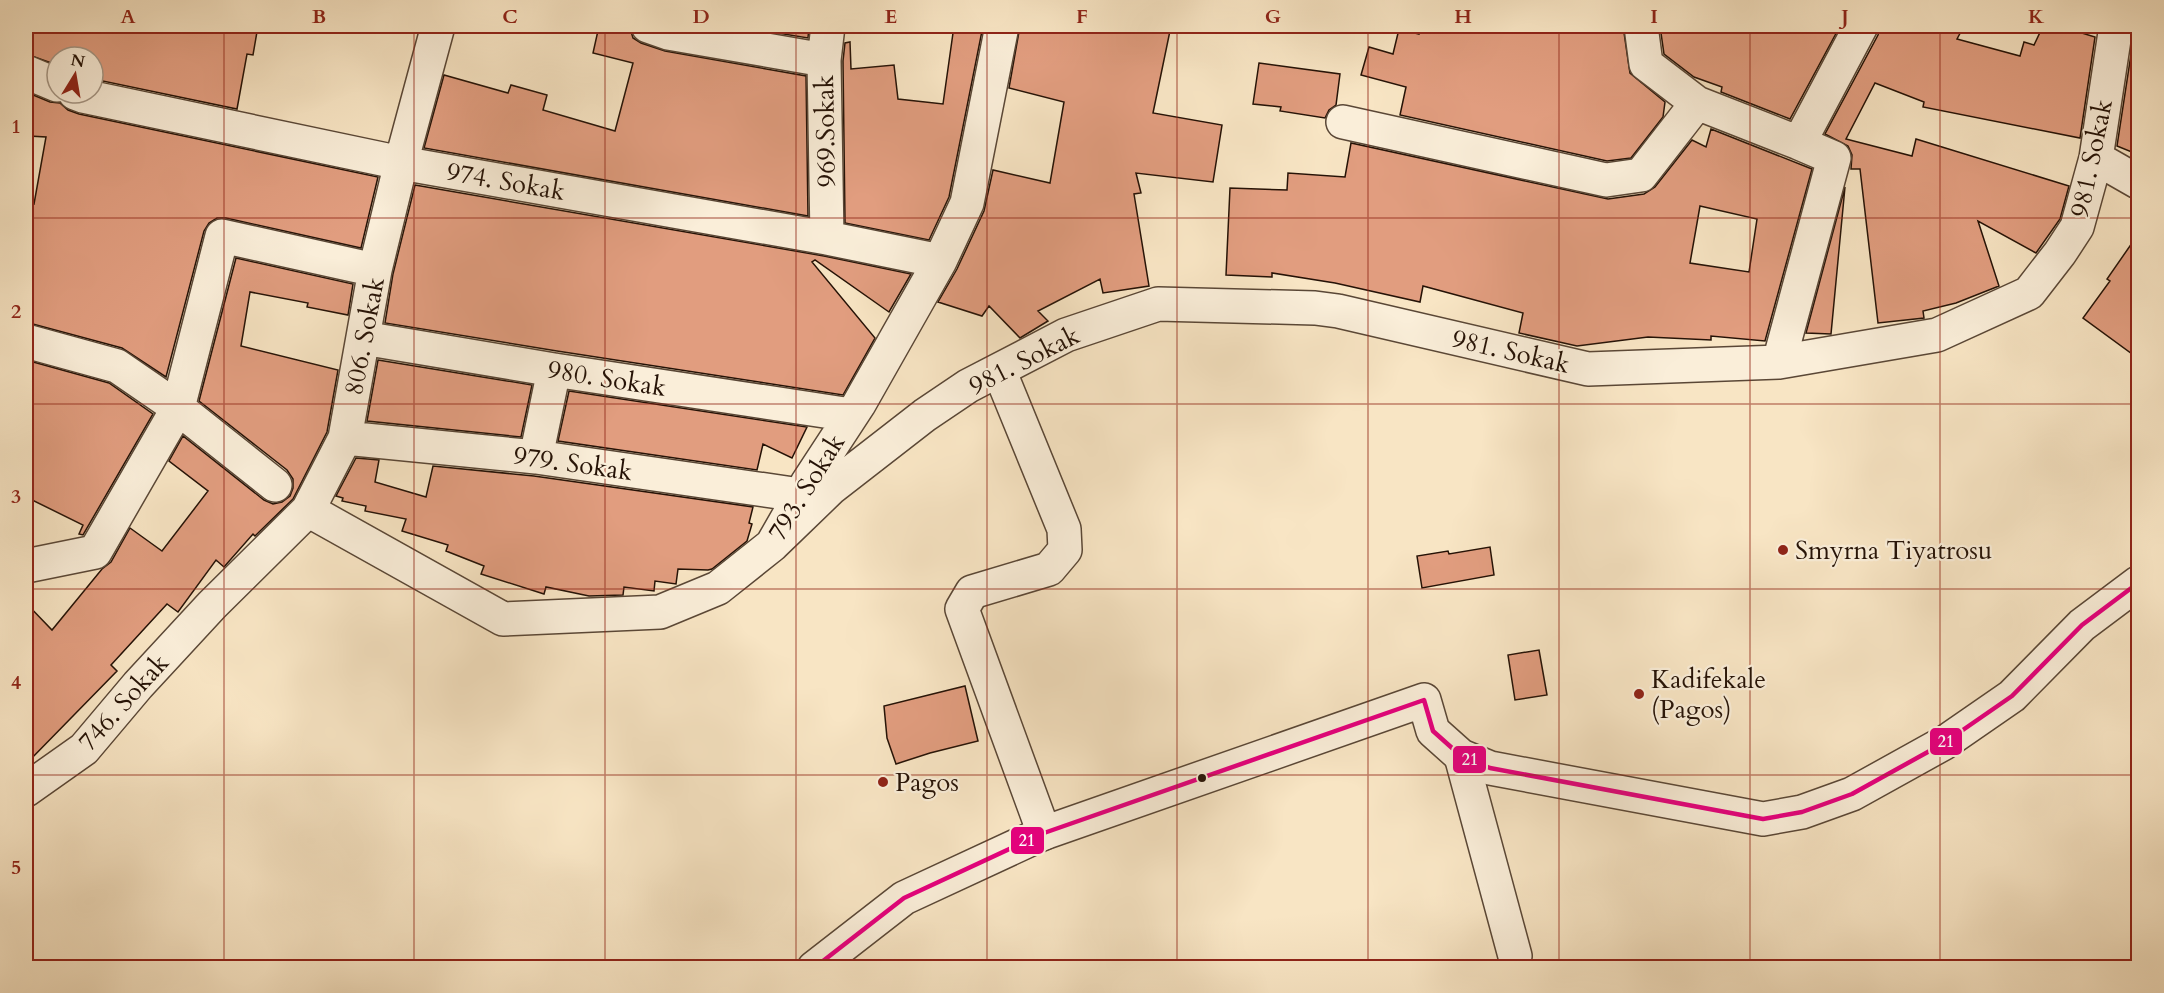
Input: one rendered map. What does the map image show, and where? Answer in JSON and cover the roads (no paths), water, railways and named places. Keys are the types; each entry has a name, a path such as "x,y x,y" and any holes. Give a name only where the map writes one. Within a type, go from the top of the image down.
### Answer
{"street":[{"name":"806. Sokak","path":"212,604 308,510 345,438 375,270 438,26"},
{"name":"969.Sokak","path":"827,238 824,60 828,26"},
{"name":"793. Sokak","path":"308,510 503,619 660,612 718,588 772,545 800,495 851,415 940,261 967,203 1002,26"},
{"path":"1641,26 1646,64 1697,103 1834,158 1779,362"},
{"path":"1799,143 1861,26"},
{"name":"981. Sokak","path":"772,545 831,488 925,415 968,386 1066,335 1158,304 1315,308 1588,369 1779,362 1937,335 2029,293 2077,227 2096,158 2116,26"},
{"path":"662,28 824,60"},
{"path":"26,72 45,80"},
{"name":"974. Sokak","path":"105,101 401,163 827,238 940,261"},
{"path":"1343,122 1606,180 1641,175 1697,103"},
{"path":"2096,158 2139,182"},
{"path":"26,566 95,552 178,408 222,236 375,270"},
{"name":"980. Sokak","path":"363,338 554,370 851,415"},
{"path":"26,341 117,366 178,408 275,485"},
{"path":"536,457 554,370"},
{"path":"999,370 1064,529 1065,550 1049,569 972,592 962,609 1044,833"},
{"name":"979. Sokak","path":"345,438 536,457 800,495"},
{"path":"814,968 904,898 1044,833 1424,700 1433,731 1461,756 1490,768 1763,819 1803,812 1852,794 1944,743 2012,696 2082,625 2139,583"},
{"name":"746. Sokak","path":"26,790 84,749 138,685 212,604"},
{"path":"1461,756 1515,956"}],"place":[{"name":"Smyrna Tiyatrosu","path":"1783,550"},
{"name":"Kadifekale (Pagos)","path":"1639,694"},
{"name":"Pagos","path":"883,782"}]}
